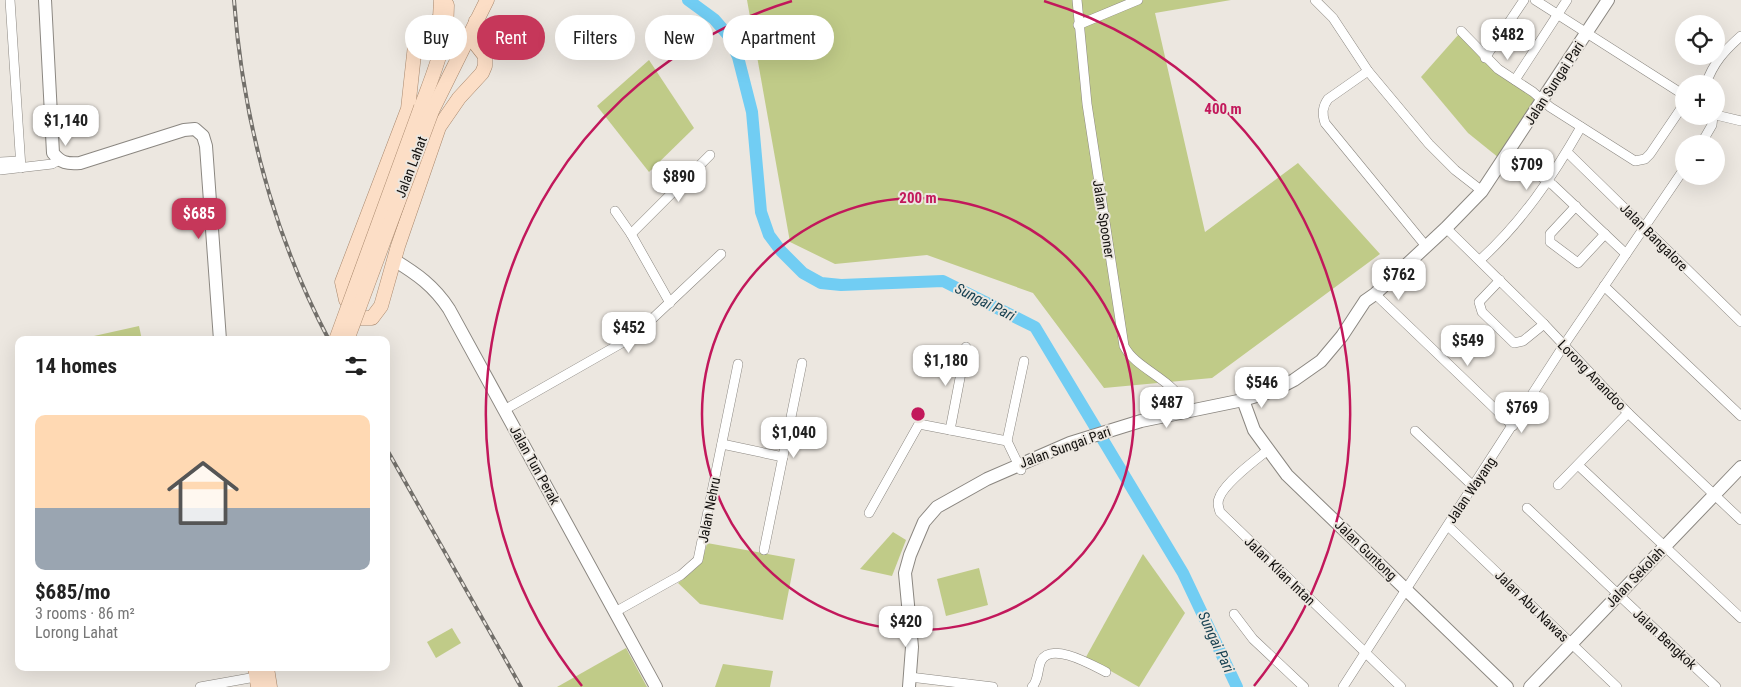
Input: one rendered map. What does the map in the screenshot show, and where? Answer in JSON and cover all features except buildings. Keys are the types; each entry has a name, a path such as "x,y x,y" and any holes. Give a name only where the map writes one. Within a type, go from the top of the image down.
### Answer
{"main road":[{"path":"45,0 53,153 59,160 68,164 80,164 184,130 195,129 200,132 206,146 220,336"},
{"path":"440,15 441,0"},
{"path":"447,0 448,15"},
{"name":"Jalan Lahat","path":"467,39 487,0"},
{"name":"Jalan Sungai Pari","path":"1141,423 1244,403 1294,380 1321,361 1342,336 1365,301 1446,228 1482,190 1508,154 1608,0"},
{"path":"413,60 408,109 402,128 342,282 343,293 357,317 368,320 379,311 439,126 459,98 482,73 485,66 484,56 474,42 476,21"},
{"path":"467,51 474,52 485,66"},
{"path":"427,109 439,60"},
{"name":"Jalan Lahat","path":"338,336 427,109 456,60"},
{"name":"Jalan Lahat","path":"348,336 427,109"},
{"name":"Jalan Tun Perak","path":"394,260 422,276 441,298 656,687"},
{"name":"Jalan Sungai Pari","path":"914,682 912,647 913,573 931,526 951,508 1020,467 1071,445 1186,411 1244,403"},
{"name":"Jalan Guntong","path":"1244,403 1254,430 1288,475 1507,687"},
{"name":"Jalan Sekolah","path":"1530,687 1741,467"},
{"path":"267,671 270,687"}],"street":[{"path":"10,0 20,164"},
{"name":"Jalan Spooner","path":"1077,0 1087,104 1124,346 1134,361 1155,372 1166,382 1186,411"},
{"path":"1078,25 1138,0"},
{"path":"1315,0 1333,18 1368,71 1440,157 1482,190"},
{"path":"1485,58 1524,0"},
{"path":"1535,0 1675,89"},
{"path":"1516,80 1567,0"},
{"path":"1461,31 1485,58 1543,101 1630,159 1640,161 1650,154 1675,117"},
{"path":"1709,75 1722,54 1741,36"},
{"path":"1368,71 1328,99 1325,104 1323,117 1325,123 1425,245"},
{"path":"1725,118 1741,121"},
{"path":"1480,260 1511,230 1548,182 1581,127"},
{"name":"Jalan Bangalore","path":"1567,152 1644,227 1659,245 1741,322"},
{"path":"1508,154 1548,182 1626,254"},
{"path":"631,234 710,155"},
{"path":"0,162 52,164 59,160"},
{"path":"0,170 20,164"},
{"name":"Jalan Wayang","path":"1343,687 1564,346 1675,182"},
{"path":"1576,206 1550,234 1550,242 1578,263 1605,234"},
{"path":"615,211 631,234 670,303"},
{"name":"Lorong Anandoo","path":"1446,228 1544,324 1628,412 1741,520"},
{"path":"504,410 627,341 721,254"},
{"path":"1500,280 1479,302 1482,312 1514,343 1523,341 1544,324"},
{"path":"1604,286 1741,416"},
{"path":"1375,294 1513,426"},
{"path":"950,430 966,347"},
{"path":"1020,467 1007,441 1024,361"},
{"path":"764,550 802,363"},
{"name":"Jalan Nehru","path":"615,612 681,575 698,560 738,364"},
{"path":"1558,485 1628,412"},
{"path":"869,513 919,424 1007,441"},
{"path":"1415,431 1474,487"},
{"path":"722,444 782,457"},
{"name":"Jalan Klian Intan","path":"1268,450 1246,468 1220,496 1218,504 1220,512 1401,687"},
{"path":"1578,465 1741,618"},
{"name":"Jalan Bengkok","path":"1527,508 1716,687"},
{"name":"Jalan Abu Nawas","path":"1448,526 1617,687"},
{"path":"1234,614 1253,639 1304,687"},
{"path":"1032,687 1036,682 1044,656 1051,653 1070,656 1106,672"},
{"path":"200,687 256,677"},
{"path":"914,682 993,687"}],"green space":[{"path":"747,0 1231,0 1155,13 1205,232 1298,163 1380,254 1212,378 1104,388 1033,293 927,255 835,264 790,242 758,60 834,60 834,15 750,15"},
{"path":"1459,34 1538,101 1499,158 1468,133 1421,77"},
{"path":"649,60 694,128 649,172 597,106"},
{"path":"139,326 141,336 94,336"},
{"path":"893,532 906,540 892,576 860,569"},
{"path":"707,543 795,559 783,620 700,604 678,583 700,562"},
{"path":"1143,554 1185,613 1139,687 1086,657"},
{"path":"979,568 988,605 946,616 937,579"},
{"path":"452,628 461,643 436,658 427,642"},
{"path":"626,648 647,687 557,687"},
{"path":"723,664 773,671 770,687 715,687"}],"waterway":[{"name":"Sungai Pari","path":"688,0 714,19 728,35 738,57 752,112 761,212 769,235 781,251 803,273 821,283 841,285 943,281 1035,327 1183,573 1237,687"}],"railway":[{"path":"234,0 245,88 253,132 264,175 292,259 327,336"},
{"path":"390,455 521,687"}]}
